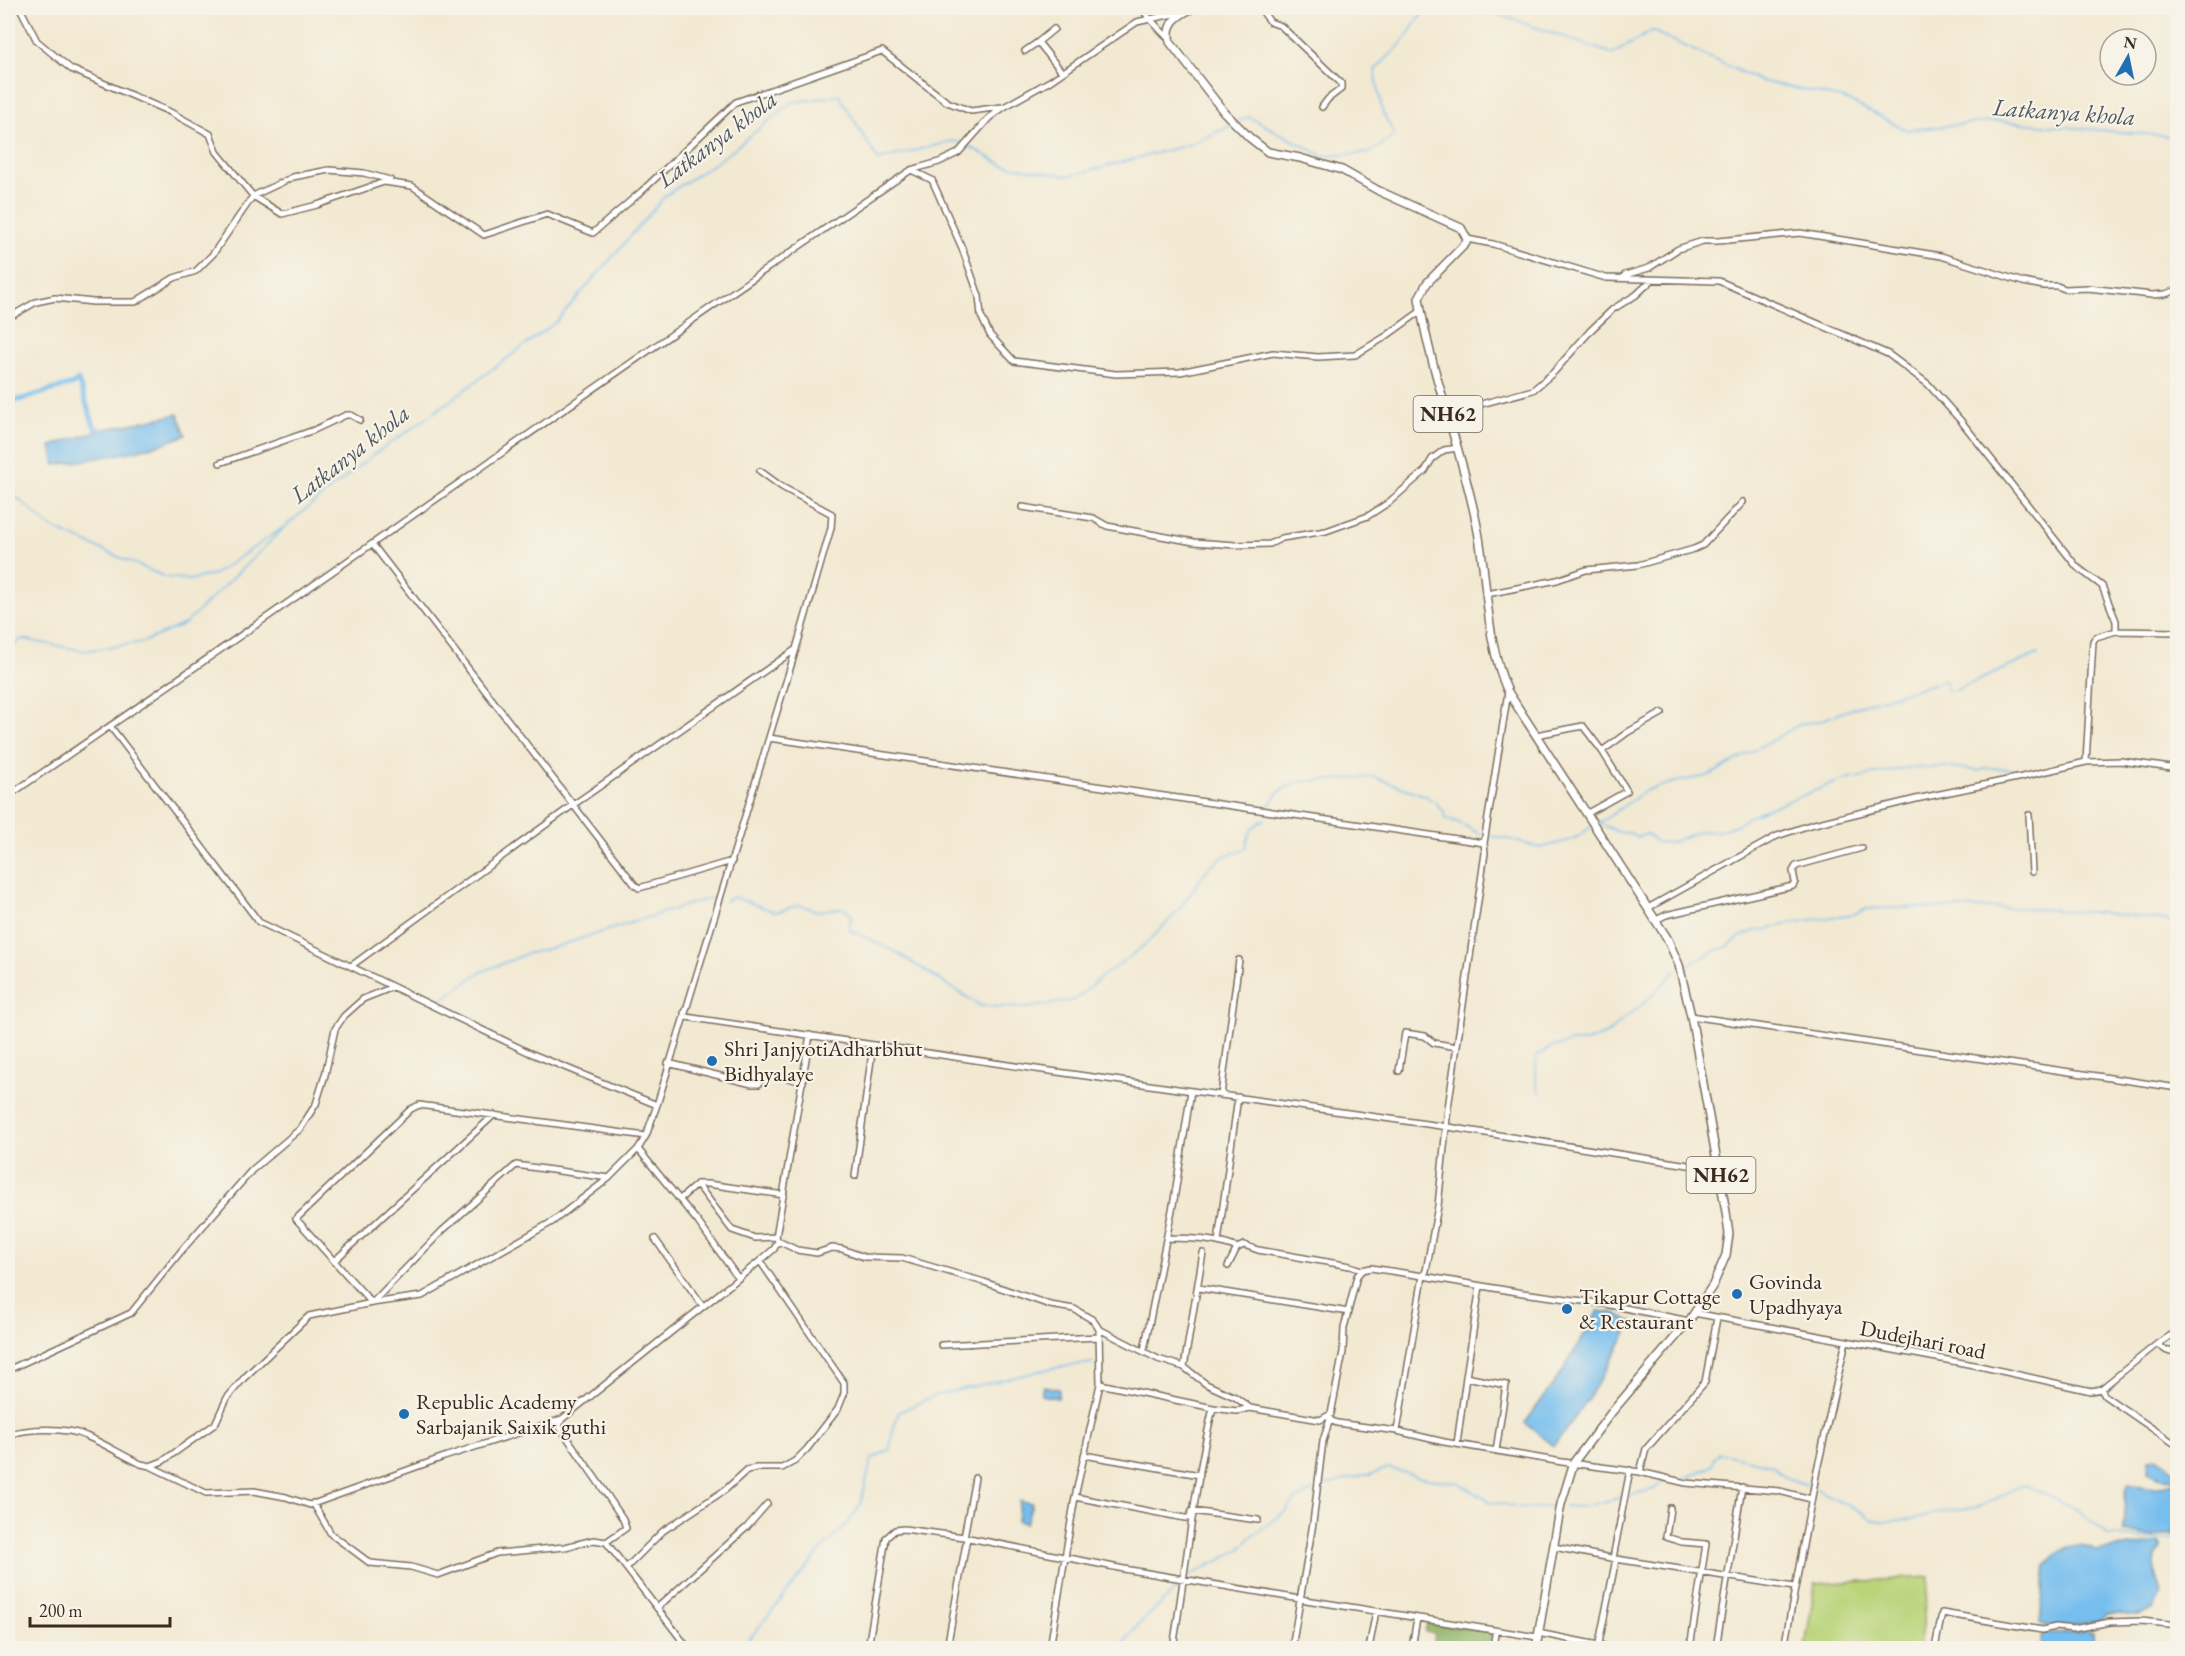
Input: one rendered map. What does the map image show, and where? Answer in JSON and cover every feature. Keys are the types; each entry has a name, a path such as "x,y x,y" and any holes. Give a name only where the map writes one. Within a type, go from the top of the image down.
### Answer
{"main road":[{"path":"1193,8 1183,12 1172,21 1168,38 1224,111 1250,138 1268,152 1342,170 1379,191 1461,228 1467,239"},
{"name":"NH62","path":"1467,239 1463,248 1427,282 1419,298 1477,524 1494,655 1508,692 1674,951 1691,1016 1720,1170 1729,1234 1726,1255 1713,1285 1689,1321 1611,1413 1574,1462 1562,1501 1536,1648"}],"street":[{"path":"20,8 37,40 70,69 170,112 210,134 217,152 253,196 282,214 317,205 384,182 412,186"},
{"path":"1141,8 1168,38"},
{"path":"1260,8 1270,22 1281,26 1341,83 1341,89 1322,107"},
{"path":"8,796 373,545 767,267 911,170 939,162 958,153 989,118 1004,106 1062,72 1137,22 1183,12"},
{"path":"1025,51 1054,29"},
{"path":"1038,42 1062,72"},
{"path":"8,318 36,302 55,298 93,302 135,302 174,278 196,271 213,254 253,196 293,177 329,170 364,173 412,186 484,235 547,214 593,233 642,191 736,102 882,51 947,102 971,111 1004,106"},
{"path":"911,170 932,180 980,296 981,316 990,335 1014,361 1116,374 1180,372 1273,353 1318,357 1355,355 1421,311"},
{"path":"1623,278 1625,275 1659,264 1678,249 1703,241 1800,233 1941,256 2023,282 2044,286 2152,295 2178,290"},
{"path":"1467,239 1493,244 1606,278 1719,281 1888,354 1928,384 1961,421 2077,567 2102,586 2116,621 2116,631"},
{"path":"1448,413 1533,390 1553,373 1613,309 1636,295 1652,280"},
{"path":"220,463 314,430 346,415 360,420"},
{"path":"1022,507 1093,518 1107,526 1194,542 1236,545 1270,543 1282,538 1326,531 1368,516 1388,503 1419,477 1438,454 1444,450 1458,448"},
{"path":"150,1466 163,1461 215,1424 227,1398 244,1378 309,1316 372,1303 422,1296 552,1222 609,1178 638,1149 646,1136 732,861 831,528 832,514 783,487 760,471"},
{"path":"1487,594 1557,580 1586,570 1638,565 1703,546 1743,502"},
{"path":"373,545 635,885 639,888 732,861"},
{"path":"2086,762 2096,637 2116,631 2178,632"},
{"path":"351,966 573,805 796,649"},
{"path":"1397,1431 1423,1276 1438,1206 1457,1047 1485,853 1484,843 1508,692"},
{"path":"1602,751 1628,732 1662,713"},
{"path":"110,726 259,922 530,1053 657,1105"},
{"path":"1536,735 1583,726 1602,751 1627,791 1586,814"},
{"path":"769,738 1484,843"},
{"path":"1648,908 1777,836 1904,801 2086,762 2121,761 2178,769"},
{"path":"2029,815 2032,872"},
{"path":"1656,920 1666,915 1793,886 1795,882 1793,871 1796,866 1862,848"},
{"path":"1221,1095 1239,960"},
{"path":"8,1370 131,1313 252,1170 300,1129 316,1104 325,1075 334,1029 344,1016 363,999 393,987"},
{"path":"684,1013 686,1017 1448,1127 1720,1170"},
{"path":"1691,1016 2178,1088"},
{"path":"1399,1071 1405,1033 1425,1036 1434,1043 1457,1047"},
{"path":"8,1435 20,1431 64,1430 85,1435 141,1464 150,1466 206,1493 254,1491 286,1497 310,1505 444,1457 562,1419 774,1249 810,1035"},
{"path":"855,1176 873,1045"},
{"path":"668,1063 752,1084 759,1084 764,1076 780,1076 803,1082"},
{"path":"1144,1350 1167,1238 1191,1091"},
{"path":"1218,1242 1238,1097"},
{"path":"372,1303 296,1218 411,1109 419,1105 646,1136"},
{"path":"334,1261 494,1115"},
{"path":"638,1149 680,1199 738,1278"},
{"path":"372,1303 442,1231 516,1165 609,1178"},
{"path":"680,1199 697,1184 784,1195"},
{"path":"697,1184 732,1230 755,1238 777,1239 797,1250 817,1253 832,1248 864,1257 902,1258 984,1282 1050,1305 1074,1309 1093,1320 1100,1329 1158,1359 1184,1367 1206,1384 1235,1397 1250,1408"},
{"path":"1167,1238 1197,1238 1237,1248"},
{"path":"655,1239 704,1306"},
{"path":"1228,1266 1237,1248 1244,1245 1258,1250 1362,1270 1371,1268 1605,1304 1689,1321"},
{"path":"1184,1367 1199,1288 1203,1253"},
{"path":"627,1567 663,1531 725,1490 747,1470 782,1468 795,1461 838,1408 844,1394 844,1383 760,1261"},
{"path":"1292,1648 1313,1523 1323,1441 1331,1417 1343,1353 1344,1328 1357,1276 1362,1270"},
{"path":"1457,1444 1480,1286"},
{"path":"1199,1288 1348,1312"},
{"path":"1694,1313 1846,1341"},
{"path":"1640,1472 1646,1449 1705,1382 1717,1318"},
{"path":"1050,1648 1075,1497 1100,1384 1098,1337 1100,1329"},
{"path":"2178,1331 2157,1344 2101,1389 2105,1396 2178,1446"},
{"path":"941,1345 1098,1337"},
{"name":"Dudejhari road","path":"1784,1648 1811,1499 1846,1341 1980,1366 2091,1391 2101,1389"},
{"path":"2157,1344 2167,1351 2178,1351"},
{"path":"1466,1377 1506,1385 1496,1451"},
{"path":"1100,1384 1213,1408 1237,1411 1250,1408 1320,1420 1331,1417"},
{"path":"1075,1497 1190,1518 1213,1408"},
{"path":"1331,1417 1337,1423 1397,1431 1496,1451 1629,1470 1686,1483 1779,1491 1811,1499"},
{"path":"562,1419 559,1426 623,1519 626,1528 606,1542"},
{"path":"1084,1455 1200,1475"},
{"path":"1598,1647 1629,1470"},
{"path":"947,1648 975,1478"},
{"path":"1716,1648 1742,1487"},
{"path":"313,1503 331,1534 369,1563 411,1567 438,1575 497,1552 565,1547 594,1540 606,1542 688,1648"},
{"path":"658,1607 747,1527 767,1504"},
{"path":"1670,1508 1666,1537 1682,1542 1706,1544 1690,1648"},
{"path":"1192,1511 1258,1520"},
{"path":"1173,1648 1192,1511"},
{"path":"868,1648 886,1538 895,1530 904,1529 1300,1599 1613,1648"},
{"path":"1554,1547 1794,1587"},
{"path":"1369,1648 1376,1611"},
{"path":"1935,1648 1942,1613 2042,1630 2056,1627 2073,1629 2110,1622 2142,1621 2178,1625"},
{"path":"1412,1648 1417,1618"},
{"path":"1493,1648 1495,1634"}],"green space":[{"path":"1929,1577 1919,1648 1805,1648 1815,1584"},
{"path":"1427,1623 1492,1632 1489,1648 1429,1648 1429,1646 1433,1647 1435,1634 1425,1632"}],"water":[{"path":"178,414 186,435 139,450 55,465 51,446 101,430"},
{"path":"1598,1311 1615,1313 1633,1322 1586,1401 1553,1446 1525,1423 1564,1369"},
{"path":"1043,1386 1059,1389 1058,1398 1041,1395"},
{"path":"2157,1457 2176,1472 2176,1479 2161,1478 2148,1472 2149,1459"},
{"path":"2177,1482 2177,1534 2152,1536 2123,1532 2128,1484 2154,1488"},
{"path":"1020,1501 1032,1503 1026,1523 1017,1521"},
{"path":"2159,1542 2162,1547 2156,1560 2155,1570 2161,1594 2154,1609 2139,1615 2106,1614 2104,1619 2071,1626 2054,1627 2040,1623 2046,1564 2057,1554 2076,1546 2095,1551"},
{"path":"2093,1632 2094,1648 2041,1648 2042,1637 2045,1634"}],"waterway":[{"name":"Latkanya khola","path":"1239,121 1249,117 1323,156 1370,153 1395,135 1382,111 1375,70 1401,44 1426,8"},
{"name":"Latkanya khola","path":"1480,8 1613,54 1652,31 1760,81 1845,99 1907,130 1997,121 2178,137"},
{"name":"Latkanya khola","path":"8,642 12,646 22,639 84,651 143,642 185,624 289,523 373,455 556,322 666,195 721,159 791,103 839,95 878,160 952,141 962,143"},
{"name":"Latkanya khola","path":"967,145 1003,165 1069,176 1191,144 1232,125"},
{"path":"8,403 73,384 78,380 95,428 101,430"},
{"path":"8,490 52,528 165,577 190,580 215,574 284,527"},
{"path":"1596,823 1647,790 1708,776 1801,724 1819,721 1867,703 1943,681 1945,681 1947,691 1954,691 2038,654"},
{"path":"1597,822 1618,832 1630,833 1637,837 1647,834 1656,842 1669,843 1700,831 1716,832 1739,824 1748,817 1840,781 1906,768 1952,767 1979,771 1987,768 2011,769"},
{"path":"1267,809 1277,793 1297,782 1374,777 1426,796 1444,812 1446,819 1482,835"},
{"path":"725,901 734,897 776,912 799,905 818,911 843,908 852,915 848,929 894,951 981,1006 1027,1008 1075,1000 1101,977 1135,953 1178,911 1209,867 1223,857 1245,849 1251,831 1265,819"},
{"path":"1490,836 1540,848 1579,836 1592,826"},
{"path":"431,1002 437,1003 479,973 526,954 693,903 711,898 717,899"},
{"path":"1684,967 1729,946 1740,937 1754,931 1784,924 1854,914 1865,909 1914,907 2041,909 2178,922"},
{"path":"1540,1093 1536,1083 1536,1056 1552,1047 1573,1042 1587,1042 1609,1033 1642,1005 1676,971"},
{"path":"742,1648 822,1549 849,1522 860,1505 872,1459 890,1449 899,1412 937,1395 1053,1368 1093,1363"},
{"path":"1682,1480 1712,1466 1719,1453 1772,1465 1786,1478 1808,1485"},
{"path":"1320,1487 1389,1468 1426,1479 1457,1482 1491,1502 1530,1509 1557,1505"},
{"path":"1627,1496 1654,1489 1666,1480"},
{"path":"1816,1488 1870,1519 1890,1521 1976,1507 2026,1485 2080,1511 2107,1535 2178,1539"},
{"path":"1189,1576 1239,1550 1253,1535 1285,1512 1295,1500 1314,1490"},
{"path":"1564,1506 1583,1507 1622,1497"},
{"path":"1117,1648 1180,1586"}],"place":[{"name":"Shri JanjyotiAdharbhut Bidhyalaye","path":"712,1061"},
{"name":"Govinda Upadhyaya","path":"1737,1294"},
{"name":"Tikapur Cottage & Restaurant","path":"1567,1309"},
{"name":"Republic Academy Sarbajanik Saixik guthi","path":"404,1414"}]}
